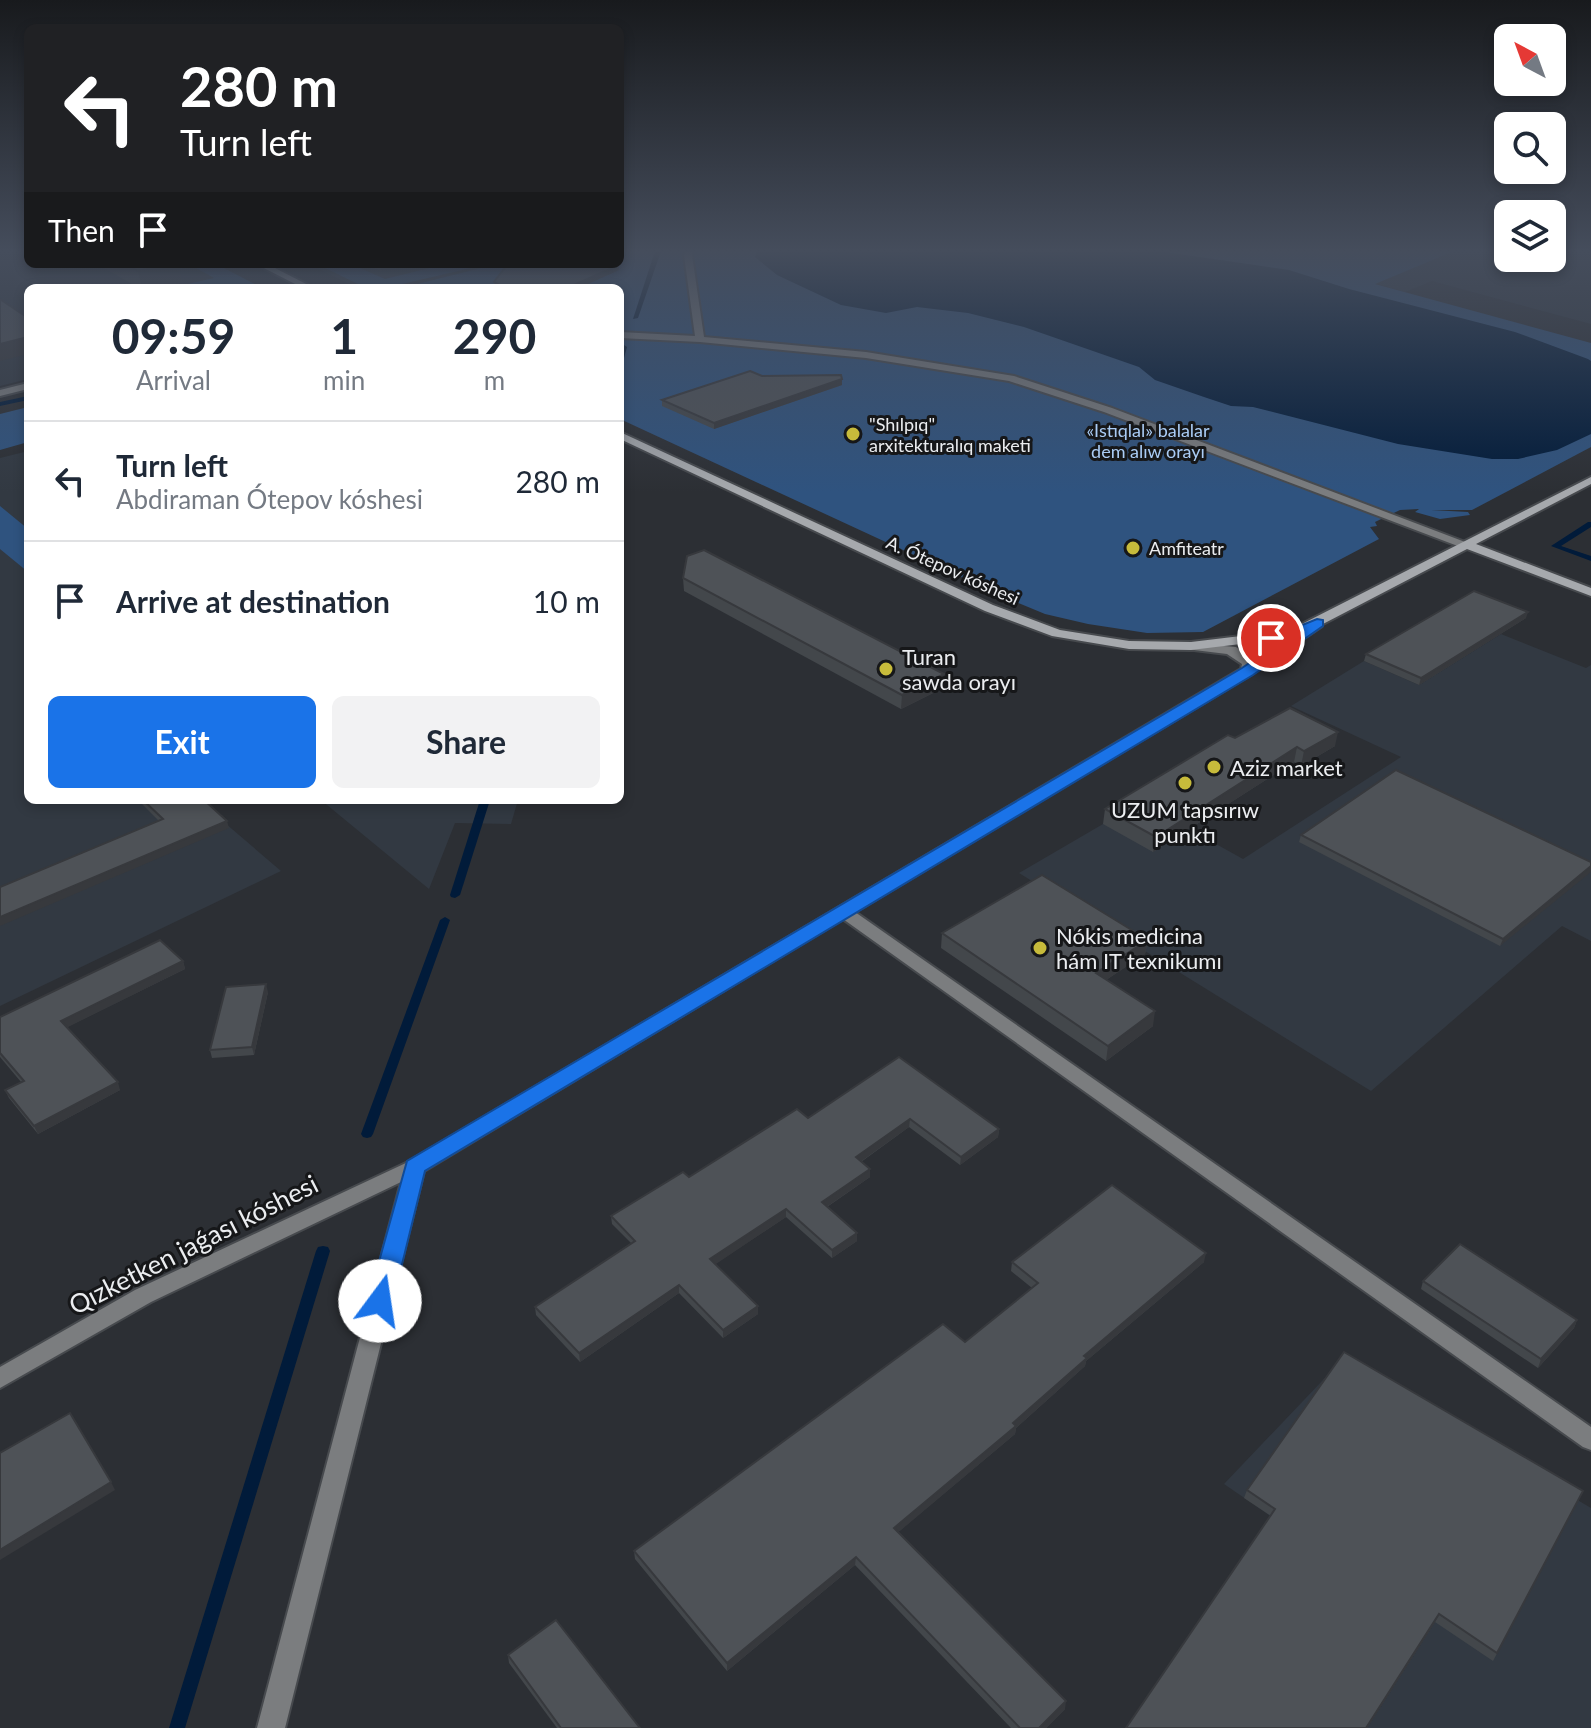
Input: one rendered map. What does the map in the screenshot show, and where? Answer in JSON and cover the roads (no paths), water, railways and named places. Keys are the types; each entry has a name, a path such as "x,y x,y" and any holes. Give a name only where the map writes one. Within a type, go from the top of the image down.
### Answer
{"main road":[{"name":"A. Ótepov kóshesi","path":"624,437 989,608 1057,633 1129,645 1191,646 1248,642 1293,634 1317,623"},
{"path":"1317,623 1591,480"},
{"path":"1467,545 1591,592"}],"street":[{"path":"699,332 700,339"},
{"path":"624,335 700,339 866,355 1011,378 1213,449 1467,545"},
{"path":"0,393 24,387"},
{"name":"Qızketken jaǵası kóshesi","path":"0,1378 143,1296 415,1167 1247,671 1317,623"},
{"path":"1191,646 1231,650 1249,663 1247,671"},
{"path":"842,911 1591,1440"},
{"path":"271,1728 415,1167"}],"waterway":[{"path":"0,404 24,399"},
{"path":"1591,524 1555,546 1591,559"},
{"path":"455,895 484,804"},
{"path":"367,1134 445,920"},
{"path":"177,1728 323,1251"}],"place":[{"name":"\"Shılpıq\" arxitekturalıq maketi","path":"853,434"},
{"name":"Amfiteatr","path":"1133,548"},
{"name":"Turan sawda orayı","path":"886,669"},
{"name":"Aziz market","path":"1214,767"},
{"name":"UZUM tapsırıw punktı","path":"1185,783"},
{"name":"Nókis medicina hám IT texnikumı","path":"1040,948"}],"park label":[{"name":"«Istıqlal» balalar dem alıw orayı","path":"1148,440"}]}
